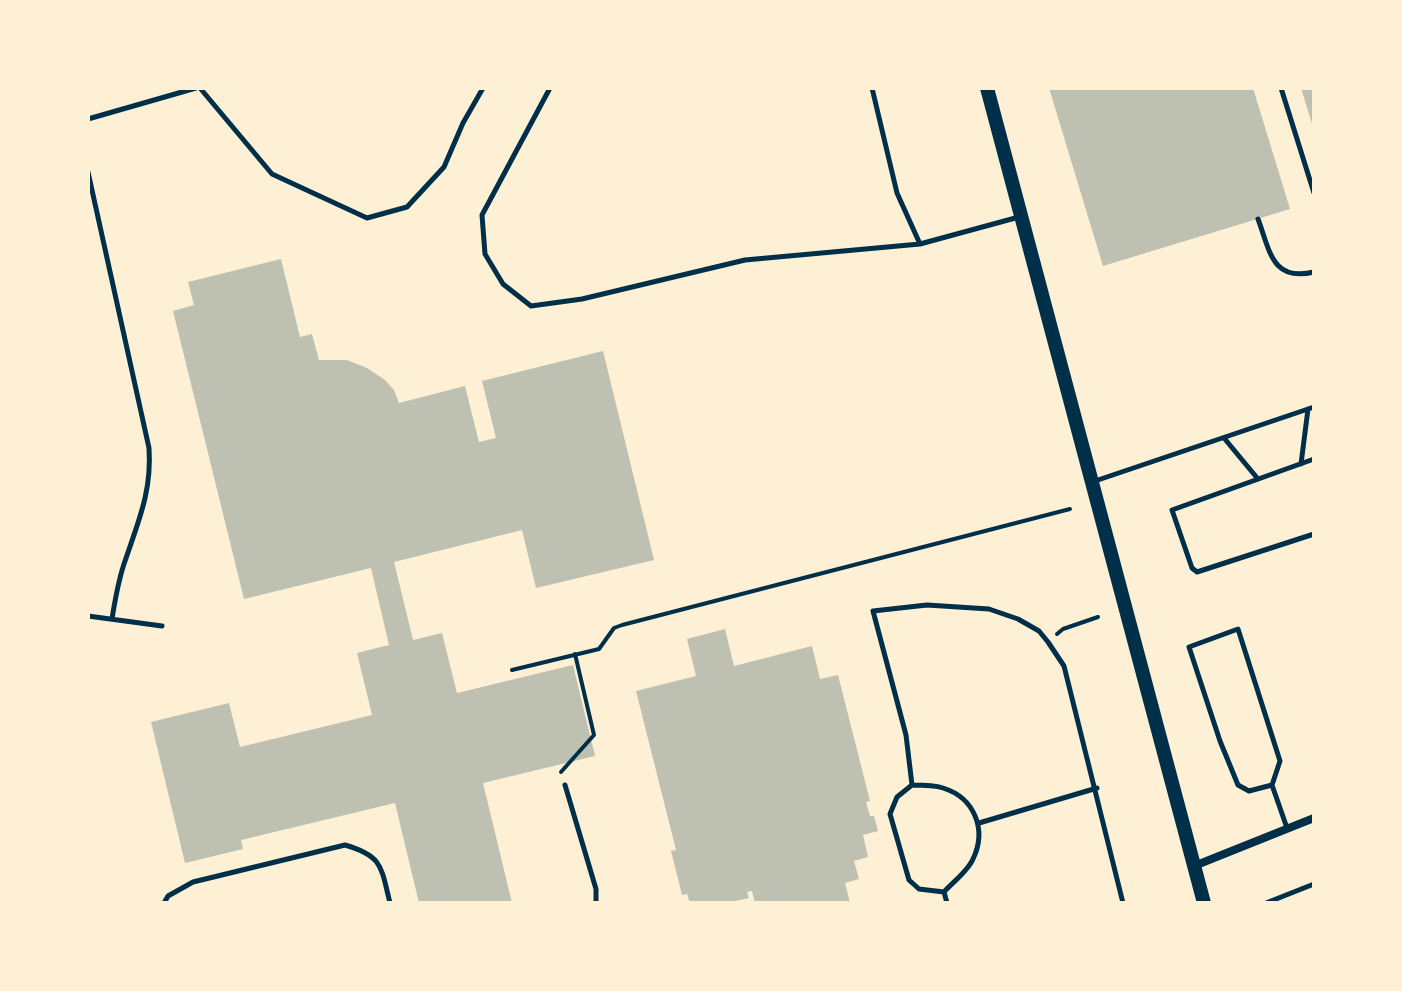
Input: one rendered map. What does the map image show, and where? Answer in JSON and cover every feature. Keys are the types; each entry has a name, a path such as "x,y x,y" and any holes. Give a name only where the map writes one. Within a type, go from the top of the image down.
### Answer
{"main road":[{"path":"987,88 1204,903"}],"street":[{"path":"1194,866 1314,818"}],"lane":[{"path":"88,119 198,88 272,174 367,218 407,207 444,167 463,123 483,88"},
{"path":"550,88 482,215 485,254 503,284 531,306 582,299 745,260 920,244 1022,216"},
{"path":"872,88 897,193 920,244"},
{"path":"1281,88 1314,193"},
{"path":"88,172 145,432 150,470 145,505 123,566 112,619"},
{"path":"1258,219 1278,266 1287,273 1300,275 1314,272"},
{"path":"1093,482 1311,408 1301,464"},
{"path":"1224,438 1258,479"},
{"path":"1314,459 1172,510 1192,568 1197,572 1314,534"},
{"path":"912,785 906,735 873,611 927,605 989,609 1018,619 1039,631 1064,666 1097,788 1123,903"},
{"path":"88,616 162,626"},
{"path":"1272,785 1249,791 1238,785 1189,647 1238,629 1280,761 1272,785 1288,829"},
{"path":"565,785 596,889 596,903"},
{"path":"912,785 944,788 961,797 973,809 979,823 979,841 973,861 944,892 919,889 909,880 905,867 890,814 897,797 912,785"},
{"path":"979,823 1097,788"},
{"path":"164,903 168,896 193,882 345,845 363,850 375,858 383,873 390,903"},
{"path":"1266,903 1314,884"},
{"path":"944,892 947,903"}],"path":[{"path":"512,670 599,649 614,628 622,625 1070,509"},
{"path":"1048,642 1063,629 1098,617"},
{"path":"565,785 560,770 594,735 575,654"}],"building":[{"path":"1049,88 1253,88 1290,209 1103,266"},
{"path":"1301,88 1314,88 1314,127 1313,127"},
{"path":"281,259 300,337 312,334 319,360 347,360 367,368 385,380 394,390 399,403 465,386 479,442 496,438 482,381 603,351 654,560 536,588 522,530 394,562 413,640 442,633 457,693 573,665 595,756 483,783 512,903 419,903 395,803 241,840 243,849 185,863 151,722 229,703 240,747 372,715 357,653 389,645 371,568 244,599 173,311 194,305 188,282"},
{"path":"725,629 734,666 812,646 820,679 838,675 870,801 866,802 878,831 863,835 868,857 854,861 859,879 845,883 850,903 755,903 752,891 747,892 749,898 727,903 690,903 687,894 682,895 671,851 676,850 636,691 696,676 687,639"}]}
